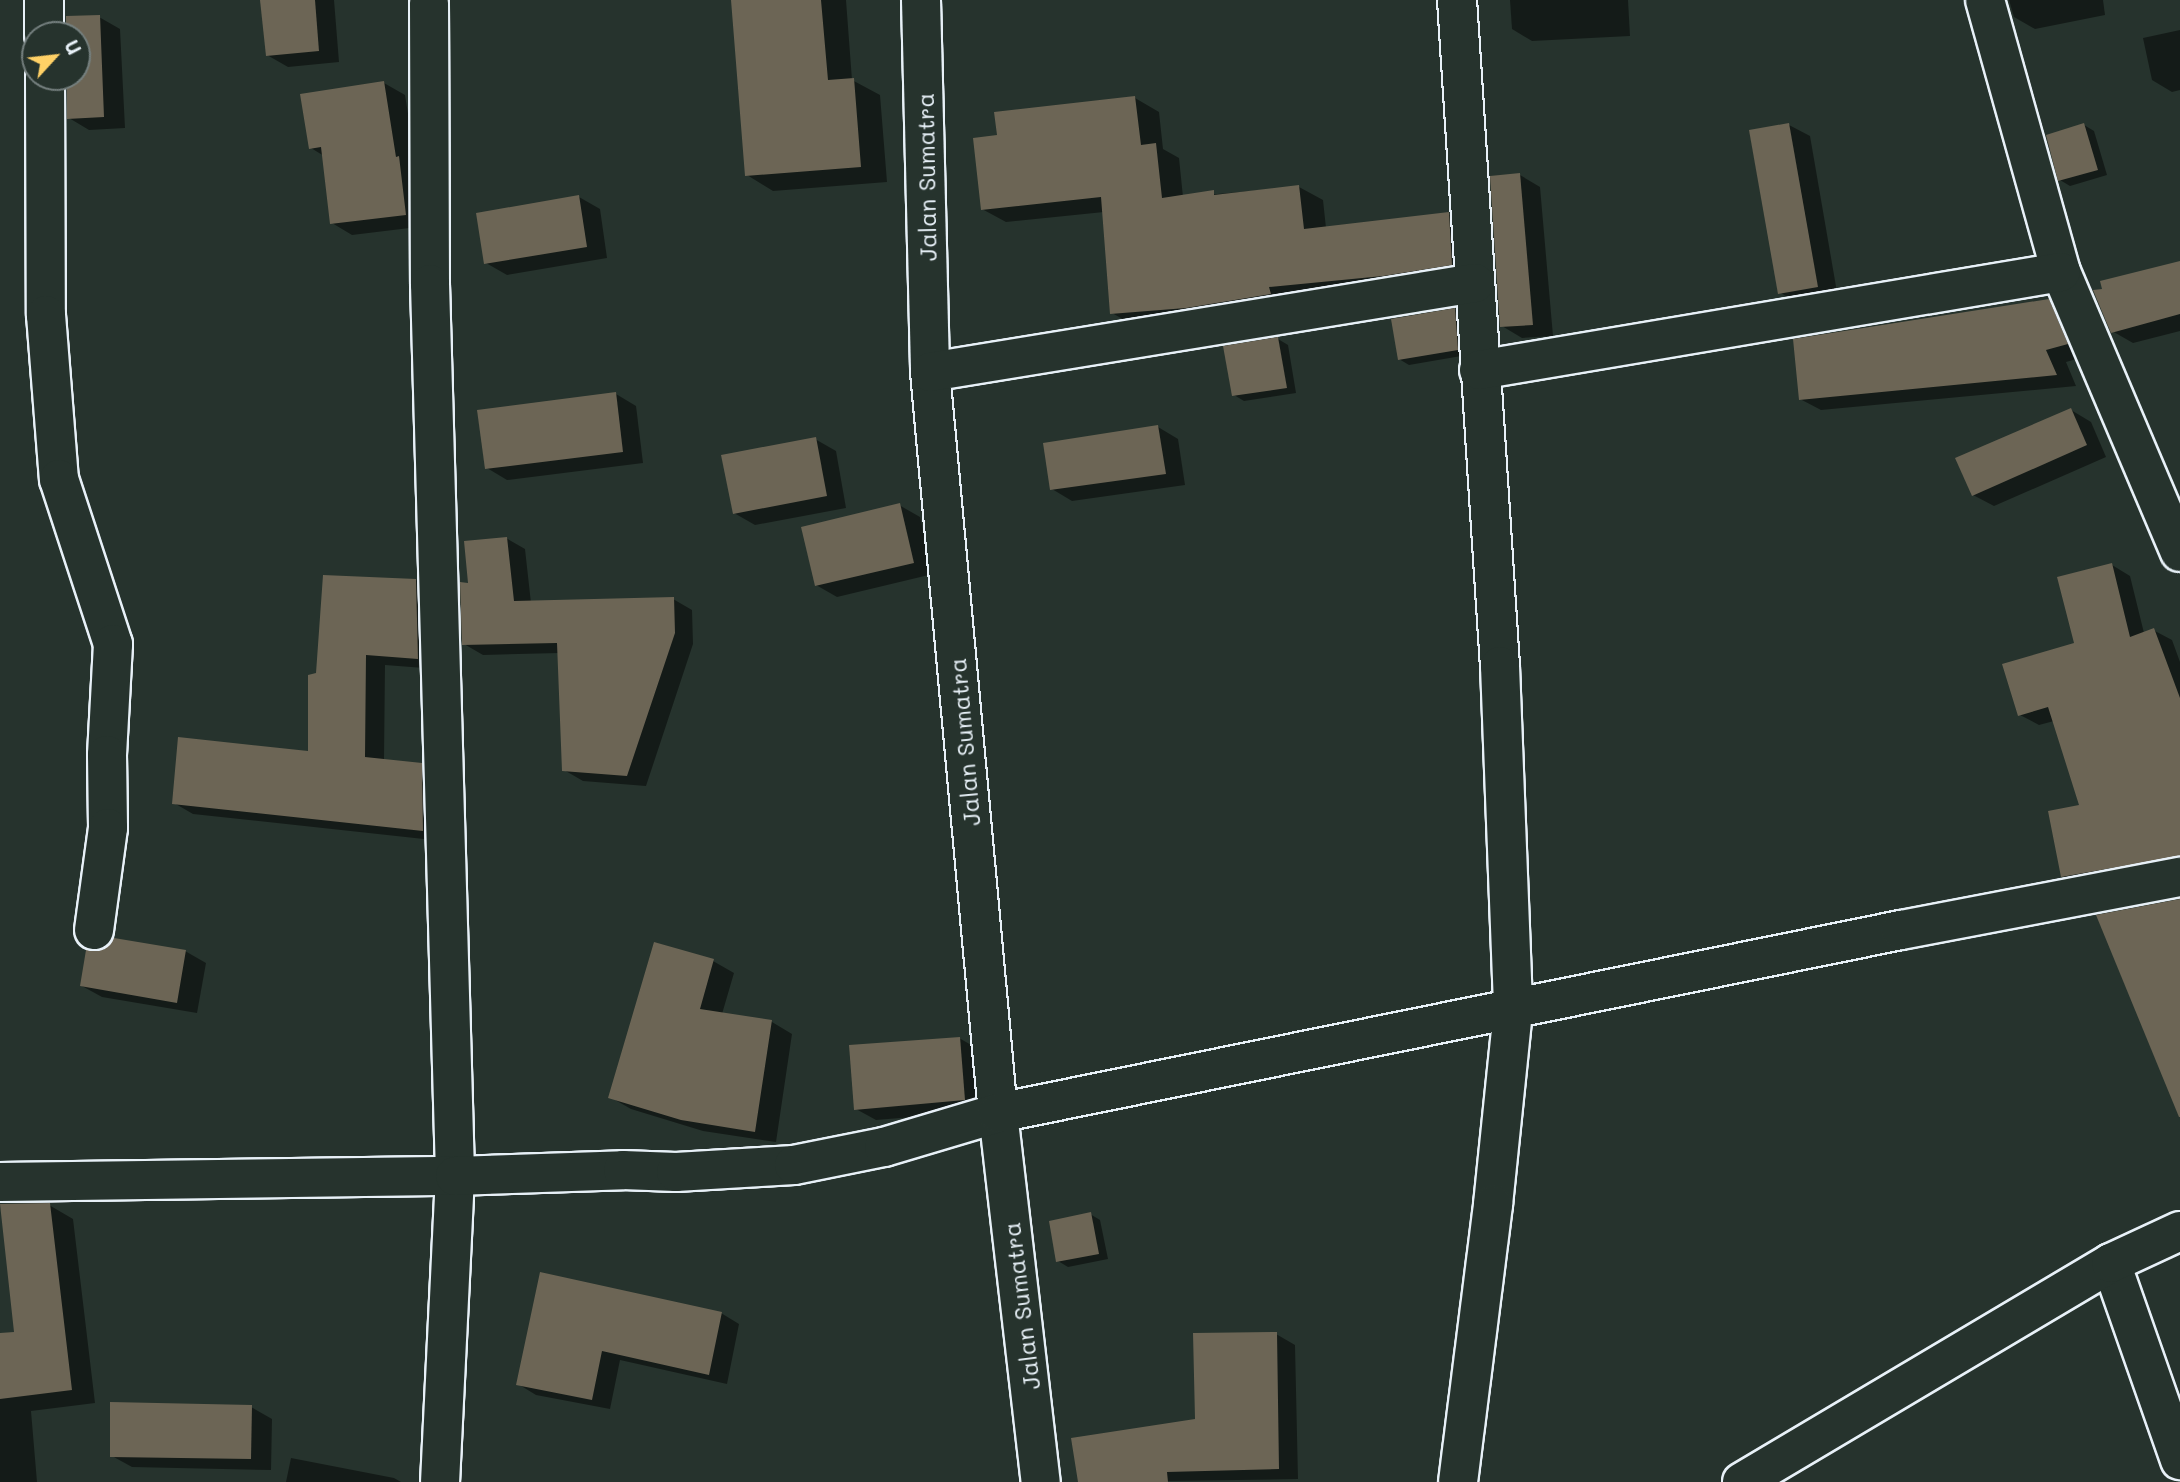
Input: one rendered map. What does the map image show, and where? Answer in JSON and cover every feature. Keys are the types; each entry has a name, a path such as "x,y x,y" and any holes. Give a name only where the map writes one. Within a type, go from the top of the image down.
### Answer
{"street":[{"path":"44,0 44,21"},
{"name":"Jalan Sumatra","path":"921,0 930,372 998,1112 1041,1482"},
{"path":"1457,0 1500,666 1513,1011 1458,1482"},
{"path":"1985,0 2061,272 2180,552"},
{"path":"428,1 430,284 455,1176 440,1482"},
{"path":"45,91 46,315 59,479 113,644 107,755 108,828 94,930"},
{"path":"1479,370 2061,272"},
{"path":"930,372 1475,283"},
{"path":"0,1182 455,1176 623,1170 676,1172 794,1165 884,1147 998,1112 1513,1011 1900,930 2180,877"},
{"path":"1742,1482 2110,1263 2180,1231"},
{"path":"2110,1263 2180,1460"}],"building":[{"path":"260,0 315,0 319,51 266,56"},
{"path":"731,0 821,0 828,80 854,78 861,167 745,176"},
{"path":"100,15 104,117 67,119 67,91 91,91 91,21 66,21 66,16"},
{"path":"384,81 396,157 399,156 406,215 330,224 321,147 309,149 300,94"},
{"path":"1135,96 1141,145 1156,143 1162,198 1214,190 1214,195 1299,185 1304,229 1449,212 1452,265 1383,276 1269,287 1271,294 1186,308 1110,314 1101,197 981,210 973,138 997,135 994,112"},
{"path":"1789,123 1818,287 1778,294 1749,130"},
{"path":"2084,123 2098,170 2058,181 2046,135"},
{"path":"1520,173 1533,325 1500,327 1490,176"},
{"path":"579,195 587,247 484,264 476,213"},
{"path":"2180,261 2180,314 2111,333 2093,290 2102,289 2100,281"},
{"path":"2049,299 2068,344 2046,350 2057,375 1799,400 1793,339"},
{"path":"1455,308 1458,350 1398,360 1391,319"},
{"path":"1278,337 1287,388 1232,396 1223,346"},
{"path":"616,392 623,452 485,469 477,410"},
{"path":"2071,408 2087,445 1972,496 1955,458"},
{"path":"1158,425 1166,474 1050,490 1043,443"},
{"path":"816,437 827,496 733,514 721,455"},
{"path":"900,503 914,563 815,586 801,527"},
{"path":"507,537 514,601 674,597 675,633 627,776 562,771 557,643 462,645 460,582 468,583 464,541"},
{"path":"2112,563 2130,637 2154,628 2180,698 2180,856 2061,877 2048,811 2079,805 2048,707 2018,716 2002,664 2074,643 2057,577"},
{"path":"323,575 416,579 418,659 366,655 365,757 422,763 423,831 172,804 178,737 308,751 308,675 316,673"},
{"path":"2180,899 2180,1117 2179,1117 2096,915"},
{"path":"114,938 186,950 177,1003 80,986 86,950 103,950"},
{"path":"654,942 714,959 700,1009 772,1020 755,1132 681,1120 608,1098"},
{"path":"960,1037 965,1100 854,1110 849,1045"},
{"path":"50,1203 72,1390 0,1399 0,1333 14,1332 0,1204"},
{"path":"1091,1212 1099,1254 1056,1262 1049,1221"},
{"path":"540,1272 722,1312 709,1375 602,1351 592,1400 516,1385"},
{"path":"1277,1332 1279,1469 1167,1472 1168,1482 1078,1482 1071,1438 1195,1419 1193,1333"},
{"path":"110,1402 252,1405 251,1459 110,1457"}]}
